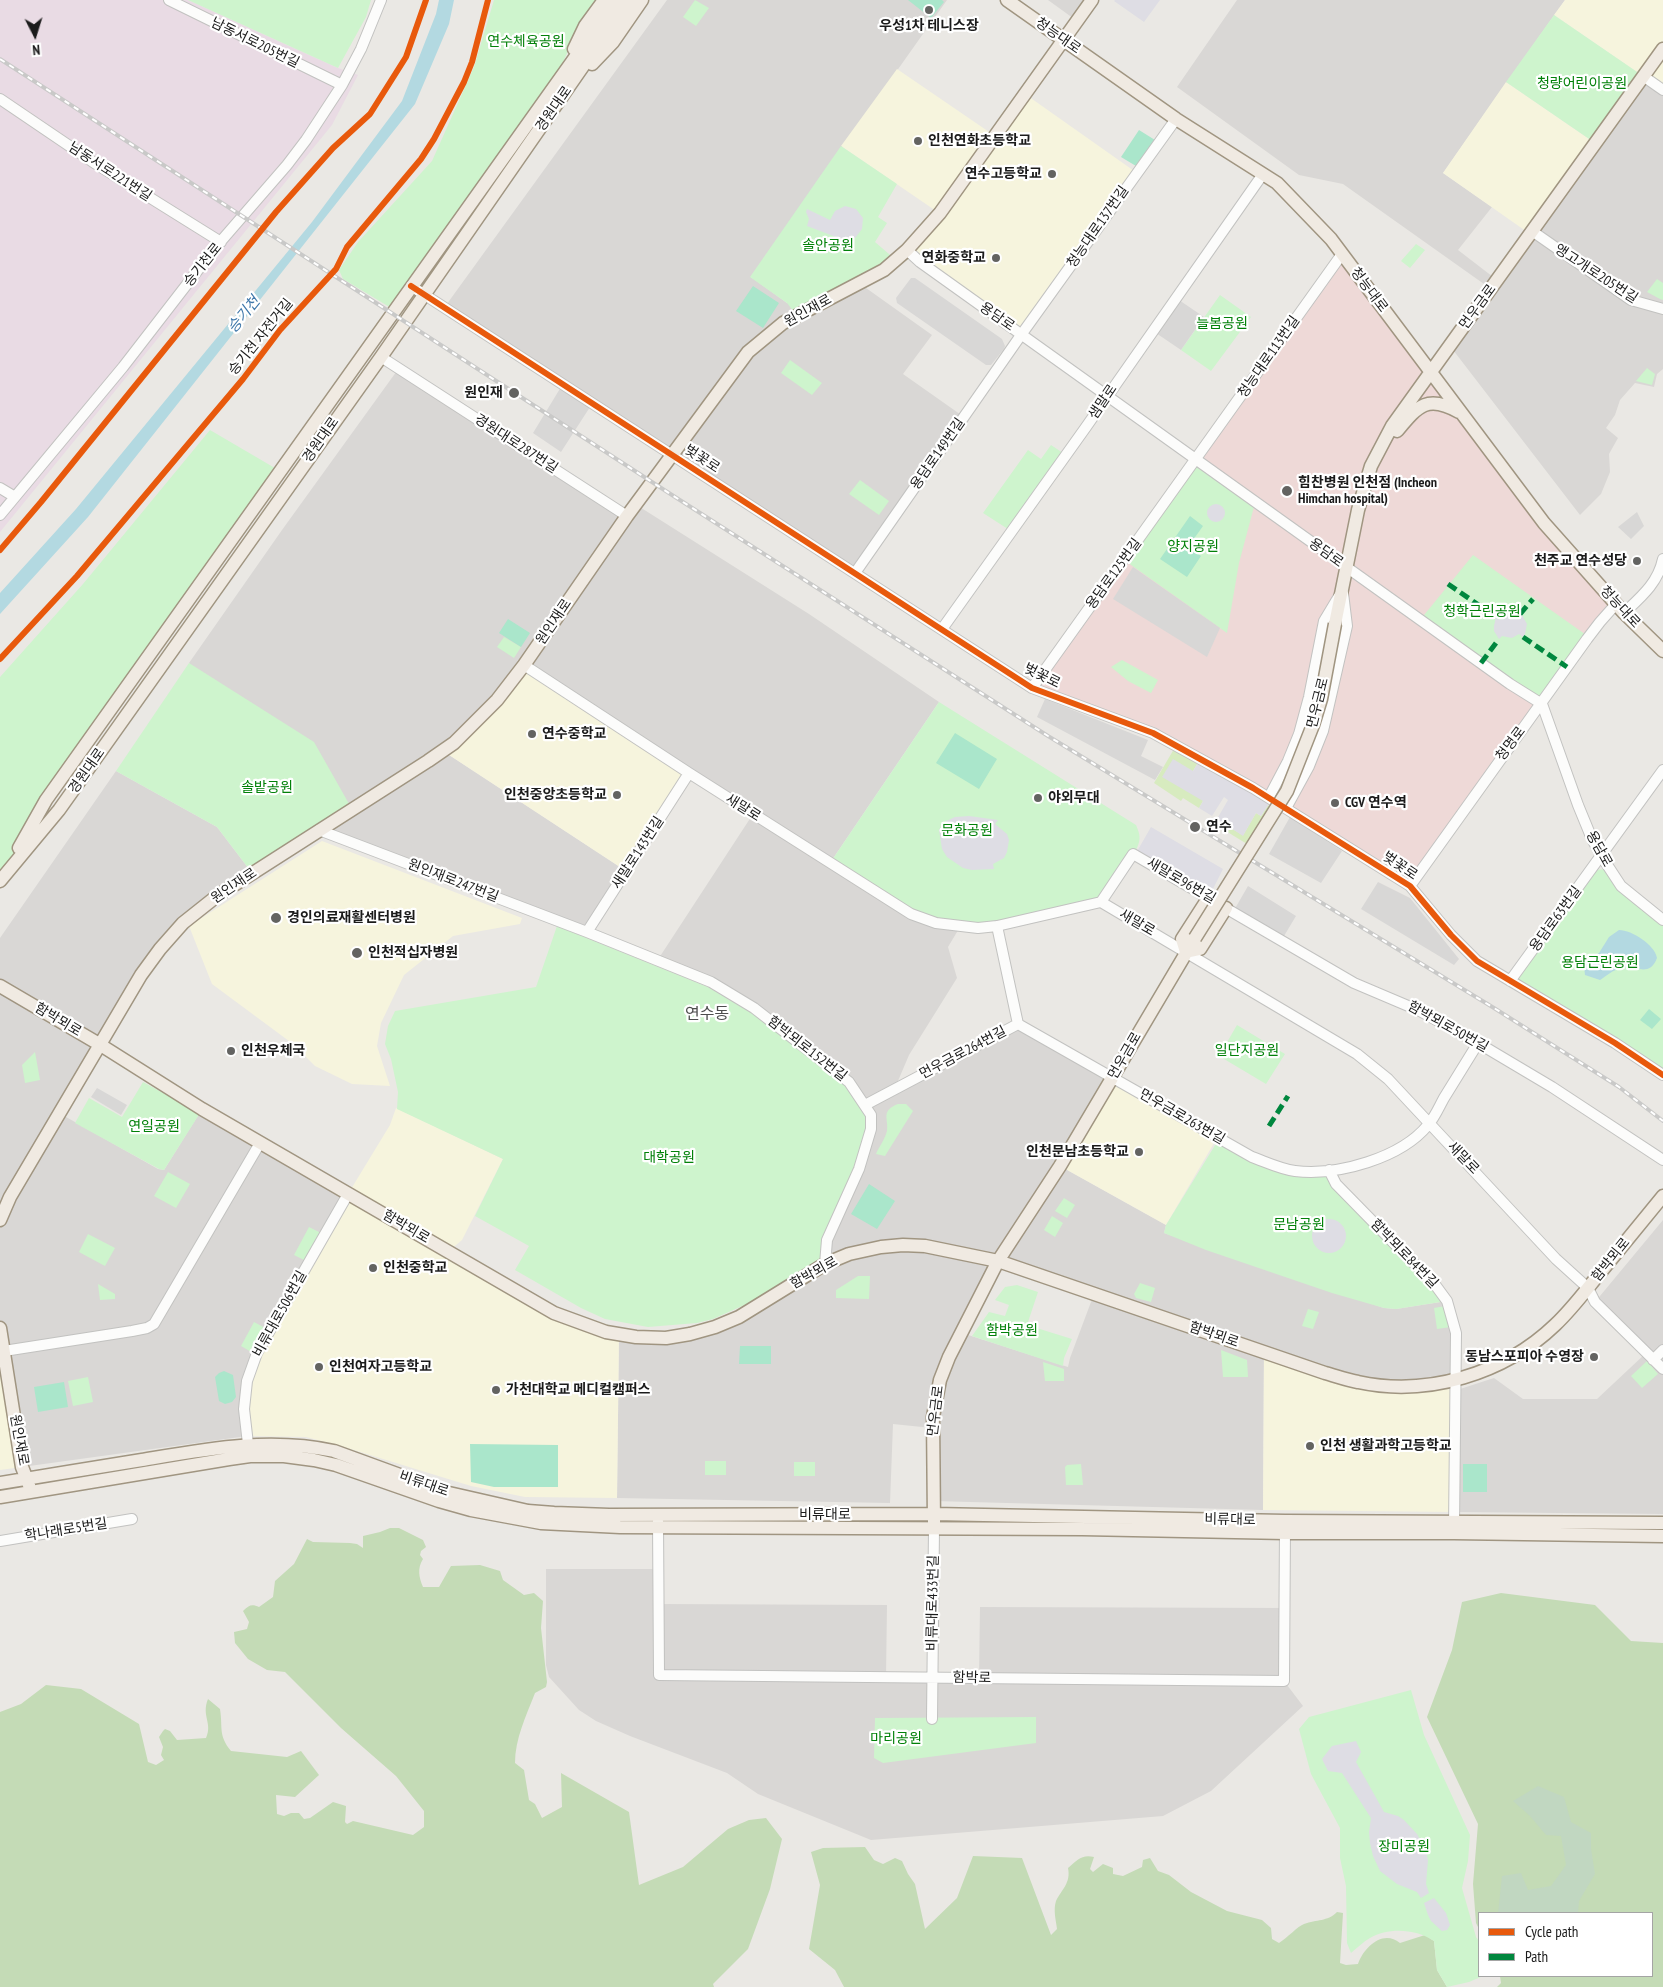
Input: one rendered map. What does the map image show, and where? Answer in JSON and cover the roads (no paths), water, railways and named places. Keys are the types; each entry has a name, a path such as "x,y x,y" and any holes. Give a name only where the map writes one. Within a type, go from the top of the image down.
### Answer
{"main road":[{"path":"563,86 585,26 604,0"},
{"name":"경원대로","path":"2,878 59,810 380,357 598,34 616,0"},
{"name":"경원대로","path":"598,34 629,0"},
{"path":"563,86 613,42 642,0"},
{"name":"청능대로","path":"1008,0 1176,119 1277,183 1290,195 1331,239 1544,523 1620,608 1663,651"},
{"name":"원인재로","path":"0,1220 6,1204 141,975 160,949 183,923 217,896 454,742 497,700 524,665 671,454 748,352 783,324 884,270 908,250 940,213 1092,0"},
{"name":"먼우금로","path":"934,1528 932,1428 938,1387 949,1357 998,1261 1060,1166 1186,952 1290,784 1313,725 1358,510 1372,466 1379,451 1392,426 1663,48"},
{"name":"경원대로","path":"2,878 46,800 411,286 563,86"},
{"path":"1379,451 1413,412 1422,406 1440,403 1460,412"},
{"path":"1209,897 1182,939 1186,952 1200,949 1226,908"},
{"name":"함박뫼로","path":"0,986 99,1044 202,1109 554,1313 606,1332 636,1337 666,1338 715,1327 739,1317 825,1264 848,1254 881,1247 926,1246 998,1261 1325,1373 1358,1382 1389,1386 1454,1380 1487,1370 1512,1358 1555,1325 1588,1288 1663,1196"},
{"path":"1588,1288 1592,1273 1663,1185"},
{"path":"1588,1288 1601,1280 1663,1208"},
{"name":"원인재로","path":"0,1328 22,1467 32,1492"},
{"name":"비류대로","path":"0,1482 248,1444 289,1444 334,1451 449,1493 528,1511 600,1515 658,1521 934,1528 1454,1528 1663,1523"},
{"name":"비류대로","path":"0,1497 229,1459 250,1456 284,1456 336,1465 439,1501 471,1510 541,1523 934,1514 1285,1527"},
{"name":"비류대로","path":"1454,1528 1663,1536"}],"street":[{"name":"남동서로205번길","path":"169,0 342,85"},
{"name":"승기천로","path":"0,515 123,367 221,242 288,165 342,85 361,49 381,0"},
{"path":"1643,76 1663,90"},
{"name":"남동서로221번길","path":"0,99 96,164 221,242"},
{"name":"청능대로137번길","path":"1021,335 1176,119"},
{"name":"샘말로","path":"942,629 1263,174"},
{"name":"앵고개로205번길","path":"1532,231 1631,300 1663,309"},
{"name":"용담로","path":"908,250 920,262 1021,335 1510,684 1542,704 1578,805 1592,839 1602,857 1621,886 1663,920"},
{"name":"청능대로113번길","path":"1196,460 1342,254"},
{"name":"벚꽃로","path":"411,286 1032,688 1153,733 1269,797 1410,886 1451,935 1477,961 1615,1043 1663,1075"},
{"name":"용담로149번길","path":"855,573 1021,335"},
{"name":"경원대로287번길","path":"380,357 627,516"},
{"name":"용담로125번길","path":"1032,688 1196,460"},
{"path":"0,488 14,497"},
{"name":"청명로","path":"1410,886 1514,738 1542,704 1600,622 1648,591 1654,582 1663,559"},
{"name":"먼우금로","path":"1269,797 1288,762 1299,734 1309,696 1324,621 1343,588"},
{"name":"먼우금로","path":"1286,808 1309,766 1323,732 1347,626 1343,588"},
{"name":"새말로","path":"524,665 689,773 911,914 936,923 978,928 997,926 1101,902 1357,1054 1388,1080 1430,1123 1556,1259 1588,1288 1595,1302 1663,1369"},
{"name":"용담로63번길","path":"1510,981 1602,857 1663,770"},
{"name":"새말로143번길","path":"587,932 689,773"},
{"name":"원인재로247번길","path":"319,830 587,932"},
{"name":"새말로96번길","path":"1101,902 1133,854 1226,908"},
{"name":"함박뫼로50번길","path":"1226,908 1354,983 1420,1011 1478,1043 1552,1087 1663,1160"},
{"path":"997,926 1018,1024"},
{"name":"함박뫼로152번길","path":"587,932 711,982 754,1008 849,1082 871,1115 871,1129 859,1169 827,1240 825,1264"},
{"name":"먼우금로264번길","path":"865,1105 1018,1024 1112,1078"},
{"name":"먼우금로263번길","path":"1112,1078 1153,1099 1252,1157 1295,1171 1329,1170 1368,1162 1398,1149 1416,1138 1430,1123 1478,1043"},
{"path":"4,1351 132,1331 147,1328 154,1324 260,1143"},
{"name":"함박뫼로84번길","path":"1329,1170 1336,1184 1436,1286 1447,1301 1456,1333 1454,1380 1454,1528"},
{"name":"비류대로506번길","path":"248,1444 244,1409 247,1381 256,1353 348,1194"},
{"path":"1653,1360 1663,1350"},
{"name":"학나래로5번길","path":"0,1541 132,1519"},
{"name":"함박로","path":"658,1521 659,1675 932,1678 1284,1681 1285,1527"},
{"name":"비류대로433번길","path":"932,1719 934,1528"}],"water":[{"name":"승기천","path":"439,0 454,0 449,24 415,104 88,517 0,614 0,593 76,509 312,222 402,101 436,14"},
{"path":"1619,930 1636,935 1648,943 1657,958 1654,964 1646,969 1621,968 1600,980 1585,975 1585,960 1599,953 1609,937"}],"railway":[{"path":"0,59 672,495 1048,736 1494,1008 1619,1087 1663,1121"}],"place":[{"name":"우성1차 테니스장","path":"929,10"},
{"name":"인천연화초등학교","path":"918,141"},
{"name":"연수고등학교","path":"1052,174"},
{"name":"연화중학교","path":"996,258"},
{"name":"원인재","path":"514,393"},
{"name":"힘찬병원 인천점 (Incheon Himchan hospital)","path":"1287,491"},
{"name":"천주교 연수성당","path":"1637,561"},
{"name":"연수중학교","path":"532,734"},
{"name":"인천중앙초등학교","path":"617,795"},
{"name":"야외무대","path":"1038,798"},
{"name":"CGV 연수역","path":"1335,803"},
{"name":"연수","path":"1195,827"},
{"name":"경인의료재활센터병원","path":"276,918"},
{"name":"인천적십자병원","path":"357,953"},
{"name":"인천우체국","path":"231,1051"},
{"name":"인천문남초등학교","path":"1139,1152"},
{"name":"인천중학교","path":"373,1268"},
{"name":"동남스포피아 수영장","path":"1594,1357"},
{"name":"인천여자고등학교","path":"319,1367"},
{"name":"가천대학교 메디컬캠퍼스","path":"496,1390"},
{"name":"인천 생활과학고등학교","path":"1310,1446"}],"district":[{"name":"연수동","path":"707,1014"}],"park label":[{"name":"연수체육공원","path":"526,42"},
{"name":"청량어린이공원","path":"1582,84"},
{"name":"솔안공원","path":"828,246"},
{"name":"늘봄공원","path":"1222,324"},
{"name":"양지공원","path":"1193,547"},
{"name":"청학근린공원","path":"1482,612"},
{"name":"솔밭공원","path":"267,788"},
{"name":"문화공원","path":"967,831"},
{"name":"용담근린공원","path":"1600,963"},
{"name":"일단지공원","path":"1247,1051"},
{"name":"연일공원","path":"154,1127"},
{"name":"대학공원","path":"669,1158"},
{"name":"문남공원","path":"1299,1225"},
{"name":"함박공원","path":"1012,1331"},
{"name":"마리공원","path":"896,1739"},
{"name":"장미공원","path":"1404,1847"}]}
